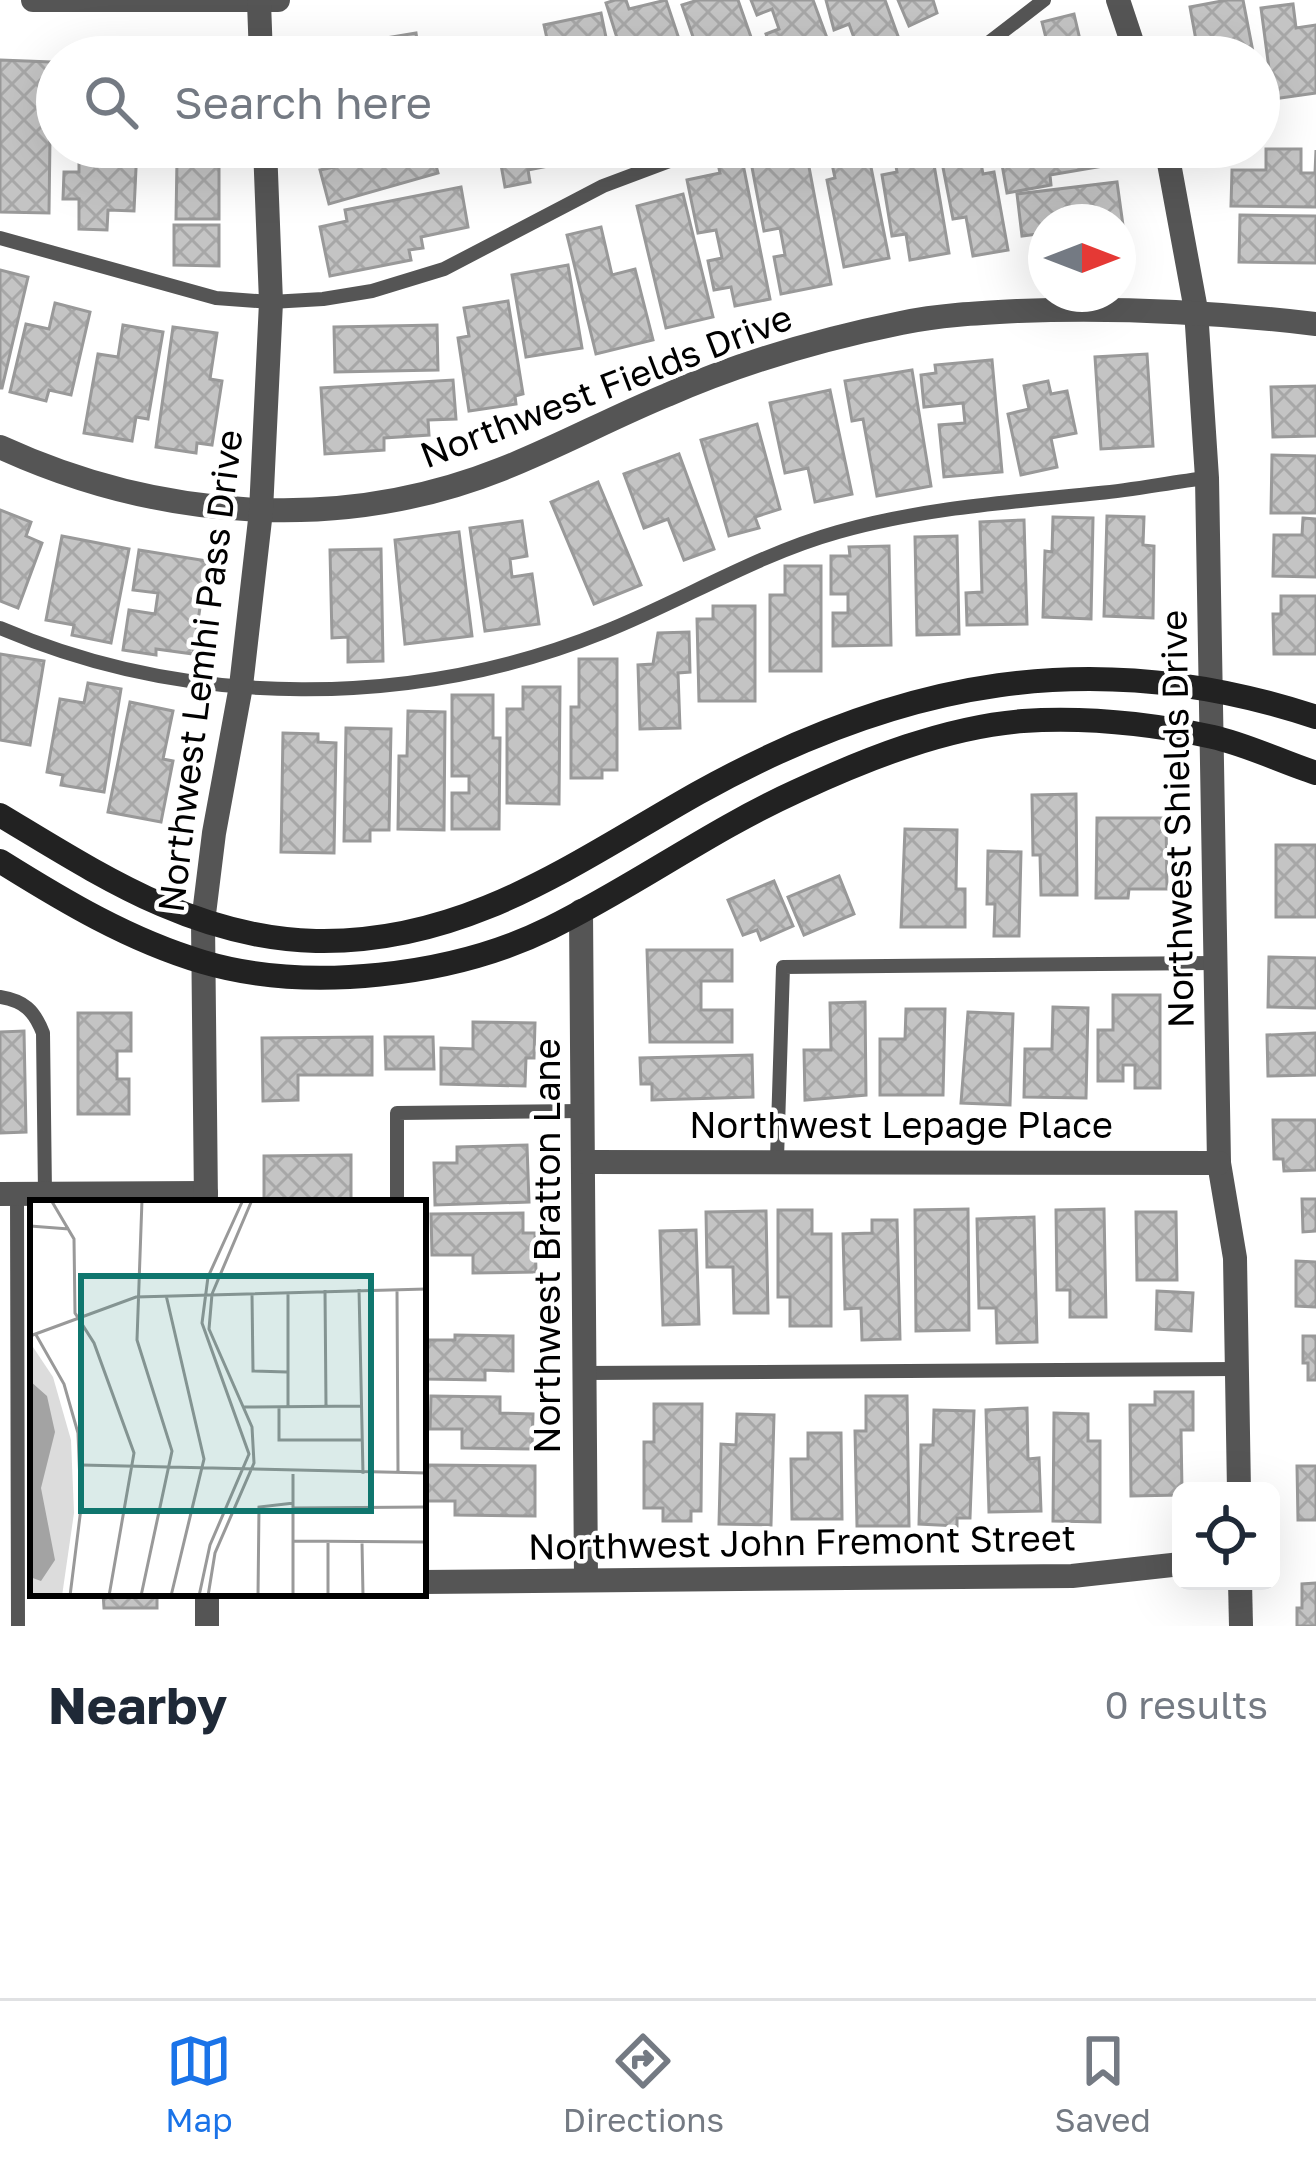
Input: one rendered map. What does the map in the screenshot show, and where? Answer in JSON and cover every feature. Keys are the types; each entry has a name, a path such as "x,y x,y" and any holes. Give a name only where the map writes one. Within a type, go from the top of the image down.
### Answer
{"main road":[{"path":"0,815 93,874 203,922 315,941 385,937 450,924 515,899 701,791 810,735 892,706 981,685 1054,679 1213,691 1316,717"},
{"path":"0,861 112,928 205,963 268,974 412,970 472,958 546,930 752,812 845,768 928,740 1019,721 1097,721 1214,738 1316,773"}],"street":[{"path":"33,0 268,1 264,36"},
{"path":"1118,0 1130,36"},
{"name":"Northwest Lemhi Pass Drive","path":"206,1198 203,922 214,832 242,686 261,511 271,302 266,168"},
{"name":"Northwest Shields Drive","path":"1170,168 1196,310 1207,478 1219,1162 1235,1258 1239,1482"},
{"name":"Northwest Fields Drive","path":"0,447 105,487 186,503 261,511 333,511 410,498 499,471 669,393 764,360 902,322 1022,311 1196,310 1316,324"},
{"name":"Northwest Bratton Lane","path":"581,911 586,1580"},
{"name":"Northwest Lepage Place","path":"583,1162 1219,1162"},
{"path":"9,1194 206,1198"},
{"name":"Northwest John Fremont Street","path":"426,1582 1072,1576 1172,1565"},
{"path":"1240,1590 1241,1626"}],"lane":[{"path":"997,36 1044,0"},
{"path":"0,238 180,291 271,302 372,291 444,269 603,186 651,168"},
{"path":"0,628 99,664 163,677 288,690 378,687 525,660 604,632 738,570 837,532 949,510 1207,478"},
{"path":"777,1159 783,967 1213,962"},
{"path":"0,997 18,1000 36,1015 43,1033 45,1194"},
{"path":"397,1200 397,1113 582,1111"},
{"path":"9,1194 18,1626"},
{"path":"584,1373 1238,1369"}],"building":[{"path":"626,0 629,9 666,0 678,36 616,36 606,3"},
{"path":"738,0 751,36 693,36 682,5"},
{"path":"751,0 813,0 826,36 767,36 779,29 772,9 757,15"},
{"path":"826,0 885,0 898,36 853,36 849,24 834,30"},
{"path":"898,0 933,0 937,13 909,26"},
{"path":"1243,0 1250,36 1195,36 1190,7"},
{"path":"1293,4 1296,28 1316,25 1316,93 1280,98 1280,36 1265,36 1261,8"},
{"path":"601,13 606,36 546,36 544,25"},
{"path":"1074,14 1079,36 1046,36 1042,22"},
{"path":"0,60 36,61 36,168 50,168 49,213 0,212"},
{"path":"1280,149 1301,149 1301,173 1315,173 1316,150 1316,207 1231,206 1232,170 1280,168"},
{"path":"79,168 136,168 134,211 108,210 107,230 79,229 79,199 63,199 64,172 79,172"},
{"path":"177,168 219,168 219,219 176,219"},
{"path":"437,168 438,173 329,204 320,170"},
{"path":"502,168 538,168 528,170 530,182 505,187"},
{"path":"719,168 744,168 770,299 735,306 731,287 714,290 708,261 722,258 716,230 698,233 687,180 720,173"},
{"path":"752,168 809,168 831,284 781,294 774,257 785,255 780,228 764,231"},
{"path":"833,168 871,168 889,258 844,267 827,180 835,178"},
{"path":"896,168 935,168 949,253 910,260 906,234 892,236 882,175 897,172"},
{"path":"943,168 994,172 1008,250 973,256 966,217 953,219"},
{"path":"1003,168 1091,168 1050,175 1051,185 1007,193"},
{"path":"1117,182 1120,204 1028,204 1028,235 1022,236 1017,194"},
{"path":"461,187 468,227 421,237 423,248 409,250 411,260 330,276 320,227 347,221 345,210"},
{"path":"683,194 713,317 666,328 637,206"},
{"path":"1240,215 1316,216 1316,263 1239,262"},
{"path":"174,225 219,225 219,266 174,265"},
{"path":"601,227 612,275 635,269 653,340 596,354 567,235"},
{"path":"568,265 582,348 526,357 512,275"},
{"path":"0,270 28,277 2,388 0,388"},
{"path":"508,301 523,394 515,396 516,404 469,411 458,338 469,336 464,308"},
{"path":"55,303 90,312 71,395 49,390 46,401 10,392 26,324 49,329"},
{"path":"123,325 163,332 148,419 136,417 132,441 84,433 98,354 118,357"},
{"path":"437,325 438,370 335,372 334,327"},
{"path":"173,327 217,333 210,379 222,381 212,445 197,443 196,453 156,447"},
{"path":"1147,354 1153,446 1101,449 1095,357"},
{"path":"992,360 1002,472 944,477 939,425 965,423 963,403 924,407 921,375 936,373 935,365"},
{"path":"912,370 931,486 877,496 863,419 852,421 845,381"},
{"path":"453,380 456,419 428,420 429,435 384,438 384,450 325,454 321,388"},
{"path":"1048,381 1051,394 1067,391 1076,433 1051,438 1057,467 1021,475 1008,414 1029,409 1024,386"},
{"path":"1316,386 1316,436 1273,437 1271,387"},
{"path":"830,390 852,494 815,502 808,468 785,473 770,403"},
{"path":"757,424 780,509 755,517 759,528 729,536 701,440"},
{"path":"679,454 714,549 684,560 668,519 644,528 624,474"},
{"path":"1272,455 1316,456 1316,513 1271,513"},
{"path":"598,482 641,585 594,604 551,502"},
{"path":"0,510 31,522 26,536 42,543 18,608 0,601"},
{"path":"1107,516 1144,517 1143,545 1154,546 1153,618 1104,616"},
{"path":"1053,517 1093,518 1091,619 1043,617 1045,551 1052,552"},
{"path":"1303,518 1316,519 1316,577 1273,576 1274,535 1302,535"},
{"path":"1024,520 1027,624 967,625 966,593 982,592 980,522"},
{"path":"522,521 527,556 510,559 512,577 532,574 539,624 485,631 470,528"},
{"path":"459,532 472,636 405,644 395,540"},
{"path":"62,536 129,549 111,643 72,635 74,625 46,620"},
{"path":"957,536 959,634 917,635 915,537"},
{"path":"889,546 891,645 833,646 833,613 848,613 848,594 831,594 831,556 850,556 849,547"},
{"path":"381,549 383,661 348,662 348,637 332,638 330,550"},
{"path":"139,550 207,561 193,654 123,650 129,610 155,614 158,593 133,590"},
{"path":"785,566 821,566 821,671 770,671 770,595 785,595"},
{"path":"1281,596 1316,596 1316,654 1274,654 1273,614 1281,614"},
{"path":"713,606 755,606 755,701 699,701 697,619 713,619"},
{"path":"689,632 690,672 678,673 680,728 640,729 638,665 653,664 658,633"},
{"path":"0,654 44,661 30,745 0,740"},
{"path":"579,659 617,659 617,770 602,770 602,778 571,778 571,707 579,707"},
{"path":"88,683 121,689 104,792 61,785 63,775 47,772 60,699 84,703"},
{"path":"523,687 560,687 559,804 507,803 507,709 523,709"},
{"path":"452,695 493,695 493,738 500,738 499,829 452,829 452,793 469,793 469,776 452,776"},
{"path":"130,702 173,711 163,759 173,761 161,822 108,812"},
{"path":"408,711 445,712 444,830 398,829 399,756 407,756"},
{"path":"346,728 391,729 389,830 370,830 370,841 344,841"},
{"path":"283,733 318,734 318,742 336,743 334,853 281,852"},
{"path":"1076,794 1077,895 1041,895 1040,855 1033,855 1032,795"},
{"path":"1097,818 1166,818 1167,889 1129,889 1128,898 1096,898"},
{"path":"905,829 957,830 956,889 965,889 965,927 901,927"},
{"path":"1276,845 1316,845 1316,917 1276,917"},
{"path":"988,851 1021,852 1019,936 994,936 995,904 987,904"},
{"path":"839,876 854,914 804,935 788,897"},
{"path":"774,881 793,926 761,940 757,930 743,935 728,900"},
{"path":"647,950 732,950 732,981 701,981 701,1010 732,1010 732,1042 650,1042"},
{"path":"1269,957 1316,958 1316,1008 1268,1007"},
{"path":"1113,995 1160,995 1160,1088 1135,1088 1135,1065 1123,1065 1123,1081 1098,1081 1098,1030 1113,1030"},
{"path":"865,1002 866,1095 805,1100 804,1050 831,1050 830,1003"},
{"path":"1053,1007 1088,1008 1086,1098 1024,1097 1025,1049 1052,1049"},
{"path":"906,1009 945,1009 943,1095 880,1095 880,1039 905,1039"},
{"path":"968,1012 1013,1014 1010,1105 961,1103"},
{"path":"78,1013 131,1013 131,1051 117,1051 117,1079 129,1079 129,1114 78,1114"},
{"path":"473,1022 535,1023 534,1058 526,1058 525,1086 441,1084 441,1048 473,1049"},
{"path":"24,1031 26,1132 0,1133 0,1032"},
{"path":"1316,1033 1316,1075 1268,1076 1267,1035"},
{"path":"372,1037 372,1075 298,1075 298,1100 263,1101 262,1038"},
{"path":"385,1037 433,1037 434,1069 386,1069"},
{"path":"752,1055 753,1097 652,1100 652,1084 641,1084 640,1058"},
{"path":"1273,1120 1316,1120 1316,1170 1284,1171 1283,1159 1274,1159"},
{"path":"527,1145 529,1202 435,1205 434,1163 457,1163 457,1147"},
{"path":"351,1155 351,1200 264,1200 264,1156"},
{"path":"1302,1199 1316,1199 1316,1231 1303,1232"},
{"path":"968,1209 969,1330 916,1331 915,1210"},
{"path":"1104,1209 1106,1317 1070,1317 1070,1290 1057,1290 1056,1210"},
{"path":"778,1210 812,1210 812,1234 831,1234 831,1326 790,1326 790,1297 778,1297"},
{"path":"766,1211 768,1313 734,1313 733,1267 707,1267 706,1212"},
{"path":"1136,1212 1176,1212 1177,1280 1137,1280"},
{"path":"523,1213 523,1233 535,1233 536,1272 473,1273 473,1255 432,1255 431,1214"},
{"path":"1034,1217 1037,1342 997,1343 996,1308 979,1308 977,1219"},
{"path":"872,1220 897,1220 900,1339 862,1340 861,1308 845,1309 843,1234 872,1233"},
{"path":"696,1230 699,1324 663,1325 660,1231"},
{"path":"1296,1261 1316,1262 1316,1307 1296,1306"},
{"path":"1157,1291 1193,1293 1191,1331 1156,1329"},
{"path":"455,1335 513,1336 513,1371 485,1370 485,1380 426,1379 426,1340 455,1340"},
{"path":"1303,1336 1316,1336 1316,1380 1308,1380"},
{"path":"1155,1392 1193,1392 1193,1430 1181,1430 1182,1482 1172,1482 1172,1495 1131,1496 1130,1405 1155,1405"},
{"path":"431,1396 500,1397 500,1413 533,1414 532,1449 462,1448 462,1429 430,1429"},
{"path":"866,1396 907,1396 909,1526 857,1526 855,1431 866,1431"},
{"path":"654,1404 702,1404 701,1511 691,1511 691,1521 663,1521 663,1508 644,1508 644,1442 654,1442"},
{"path":"1027,1408 1028,1459 1039,1458 1041,1511 989,1512 986,1410"},
{"path":"934,1410 974,1411 970,1518 957,1518 957,1526 919,1524 921,1445 933,1445"},
{"path":"1054,1413 1088,1414 1088,1441 1100,1441 1100,1522 1053,1521"},
{"path":"737,1414 774,1415 771,1525 719,1524 721,1444 736,1445"},
{"path":"808,1433 841,1433 842,1519 792,1519 791,1459 808,1459"},
{"path":"427,1465 535,1466 535,1516 455,1515 455,1501 427,1501"},
{"path":"1297,1466 1316,1466 1316,1520 1298,1520"},
{"path":"1316,1583 1316,1626 1297,1626 1302,1584"},
{"path":"103,1596 157,1596 157,1608 104,1608"}]}
